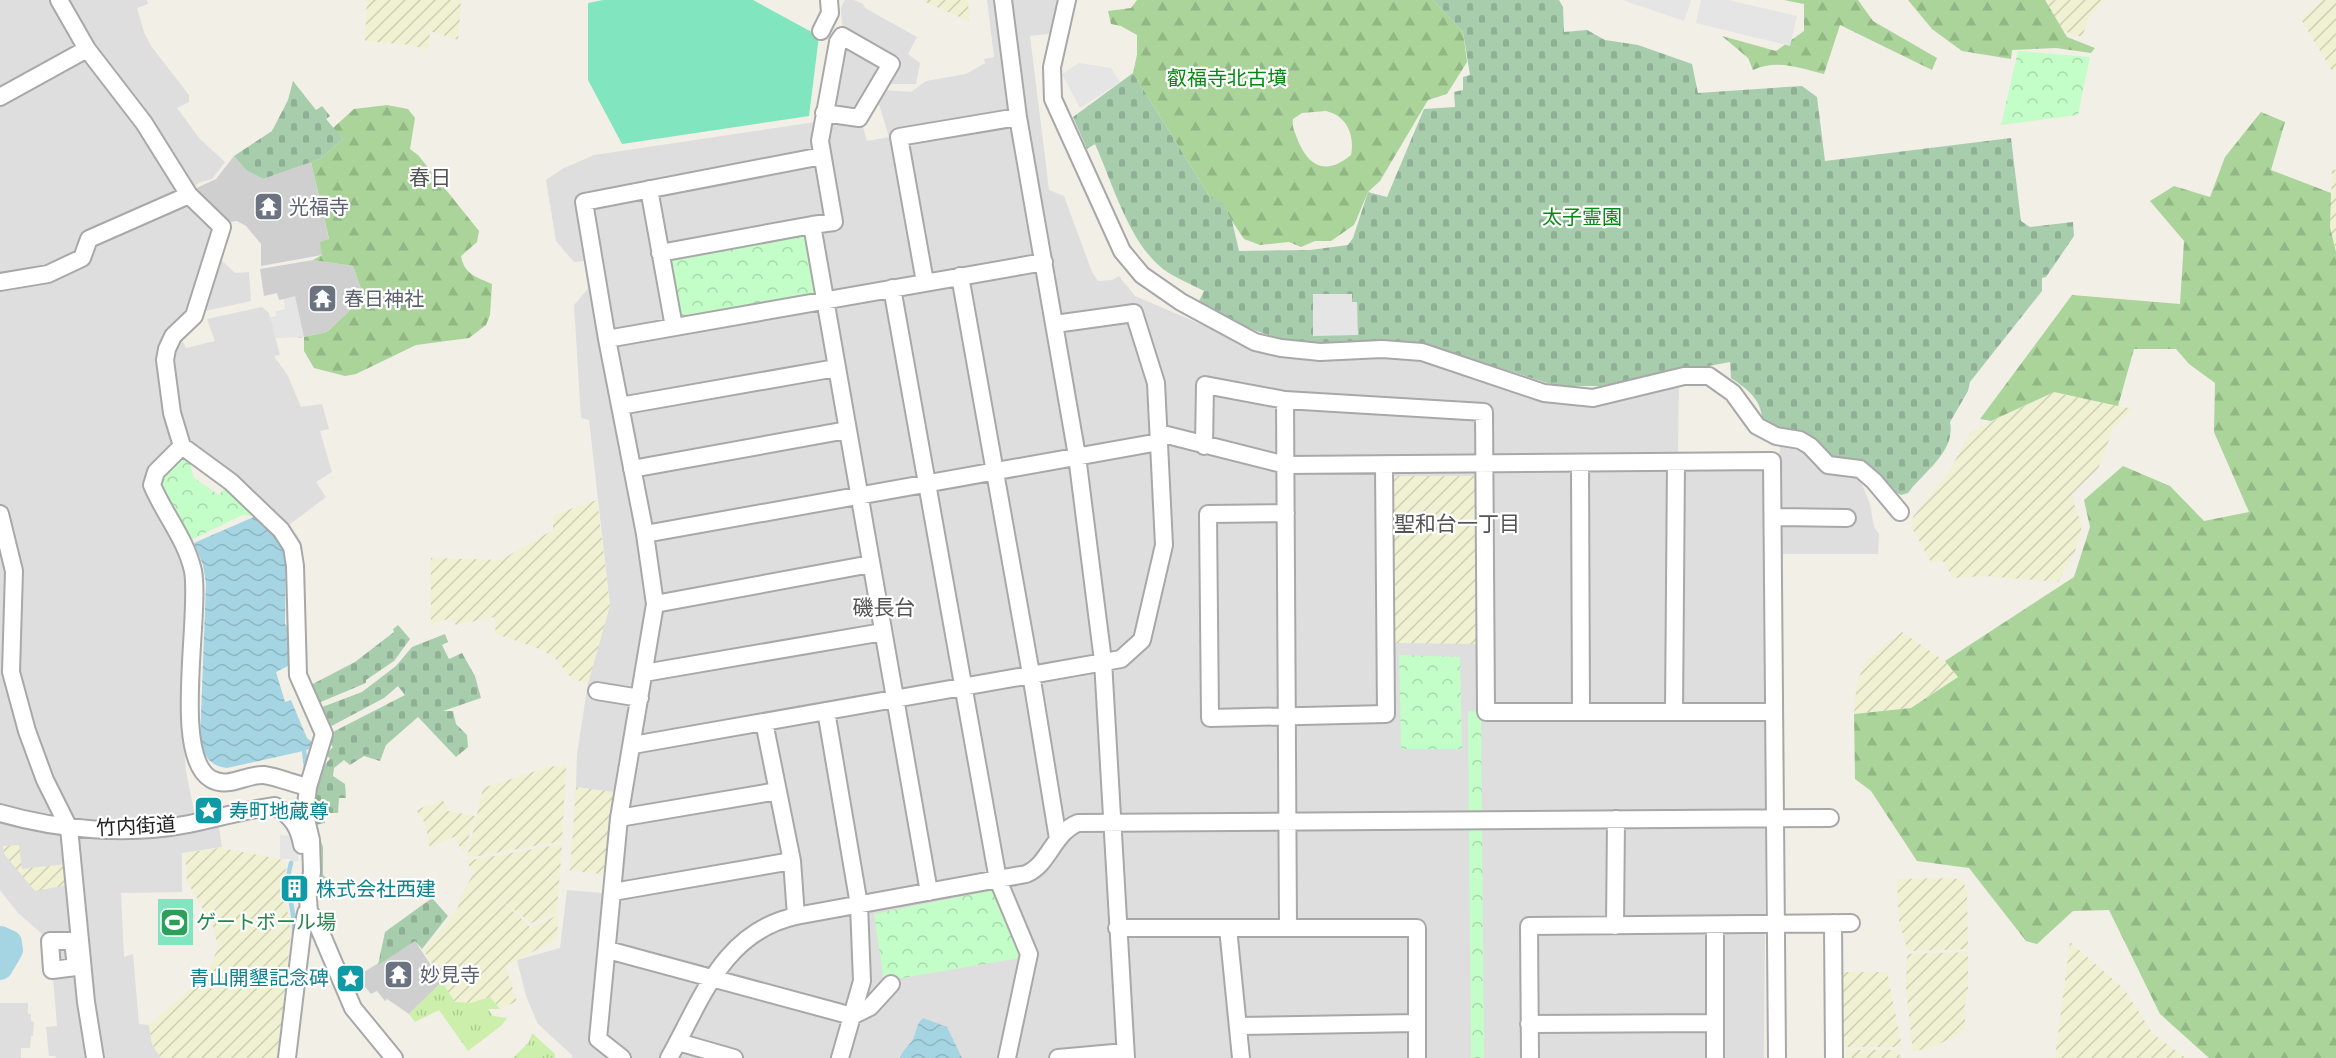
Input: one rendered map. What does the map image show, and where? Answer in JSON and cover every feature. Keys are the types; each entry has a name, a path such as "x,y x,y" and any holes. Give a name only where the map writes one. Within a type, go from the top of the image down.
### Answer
{"street":[{"path":"59,0 87,49 144,123 189,195 222,227 194,316 173,336 167,349 165,360 172,413 182,446 231,482 281,530 292,547 295,566 298,675 324,734 308,788 305,815 311,840 312,872 287,1058"},
{"path":"820,31 830,13 829,0"},
{"path":"1003,0 1018,117 1077,456 1103,661 1126,1055 1058,1058"},
{"path":"1067,0 1052,67 1053,99 1122,251 1142,275 1181,302 1248,338 1273,346 1320,352 1382,349 1422,352 1544,393 1561,396 1608,396 1684,376 1708,376 1733,393 1757,426 1776,436 1800,440 1810,446 1828,465 1860,469 1874,481 1900,512"},
{"path":"660,253 834,222 820,141 824,113 838,42 842,36 891,64 859,118 824,113"},
{"path":"0,98 87,49"},
{"path":"925,282 899,137 1018,117"},
{"path":"622,1058 597,1039 608,950 619,818 655,604 645,534 607,339 584,202 822,156"},
{"path":"649,189 674,327"},
{"path":"0,282 48,274 82,258 89,239 189,195"},
{"path":"812,225 929,892"},
{"path":"607,339 1044,262"},
{"path":"960,276 1058,839"},
{"path":"892,288 998,880 1029,954 1007,1058"},
{"path":"633,745 963,685 1121,659 1142,640 1164,545 1156,383 1134,313 1055,324"},
{"path":"620,406 836,369"},
{"path":"1204,446 1205,385 1285,400 1484,412 1486,712 1773,712"},
{"path":"1285,400 1288,928"},
{"path":"632,469 847,430"},
{"path":"1776,436 1772,461 1777,1058"},
{"path":"645,534 1077,456 1159,438 1286,465 1772,461"},
{"path":"182,446 156,472 152,485 161,507 185,545 193,572 195,595 189,712 191,744 200,769 209,778 220,783 263,775 308,788"},
{"path":"1674,712 1676,463"},
{"path":"1580,464 1581,712"},
{"path":"1286,513 1208,514 1210,718 1386,714 1384,465"},
{"name":"竹内街道","path":"0,514 14,571 11,672 41,771 69,828 99,830 168,827 237,811 275,806 290,816 300,834 309,903 353,1008 394,1058"},
{"path":"1773,517 1846,518"},
{"path":"655,604 871,564"},
{"path":"644,673 883,632"},
{"path":"597,691 640,698"},
{"path":"826,711 859,905 863,969 840,1058"},
{"path":"764,722 792,861 796,916"},
{"path":"619,818 778,791"},
{"path":"0,813 69,828 86,1002 95,1058"},
{"path":"669,1058 730,953 764,925 796,916 1031,872 1069,827 1078,824 1113,821 1830,818"},
{"path":"1616,819 1616,926"},
{"path":"613,892 792,861"},
{"path":"1833,923 1834,1058"},
{"path":"1530,1058 1529,926 1851,923"},
{"path":"1715,925 1715,1058"},
{"path":"1117,928 1417,928 1417,1058"},
{"path":"1228,928 1241,1058"},
{"path":"608,950 852,1016 870,1007 891,984"},
{"path":"1238,1026 1416,1023"},
{"path":"1529,1024 1715,1023"},
{"path":"678,1042 734,1058"}],"shaded area":[{"path":"0,0 147,0 148,4 137,8 144,32 151,46 189,95 189,102 177,108 199,138 225,162 212,179 198,183 189,197 219,227 219,258 235,273 249,272 251,301 205,311 192,308 181,338 186,348 215,341 207,319 262,307 269,313 280,355 274,356 288,376 301,407 322,404 329,429 320,431 332,472 316,482 326,497 285,528 177,444 188,570 189,676 184,746 186,771 197,826 218,821 222,847 182,853 182,892 121,893 124,957 133,954 139,1024 149,1025 152,1044 161,1058 56,1058 49,1056 46,1027 57,1026 50,941 18,913 0,890"},
{"path":"845,0 854,0 863,4 865,8 917,37 908,54 920,63 916,84 883,84 861,120 867,141 889,137 878,101 885,90 911,92 926,81 966,74 985,63 984,59 994,57 987,0 1057,0 1056,19 1049,34 1030,36 1049,190 1064,196 1092,272 1098,281 1112,280 1119,276 1135,296 1266,352 1420,358 1545,398 1679,383 1678,451 1682,470 1779,469 1780,441 1797,443 1859,477 1870,504 1874,527 1879,534 1878,554 1781,554 1763,557 1766,720 1764,1058 571,1058 573,1056 538,1024 526,996 517,960 560,948 567,890 603,893 613,793 576,787 577,754 588,683 610,605 589,420 581,418 574,305 588,289 584,261 574,262 556,241 546,180 562,169 594,155 829,120 843,41 841,7"},
{"path":"1622,0 1691,0 1684,21"},
{"path":"1701,0 1728,0 1797,16 1790,46 1696,23"},
{"path":"1079,63 1111,68 1120,82 1080,108 1062,74"},
{"name":"光福寺","path":"234,156 246,170 263,179 311,162 329,240 322,255 261,266 261,244 246,226 237,221 229,222 208,202 190,191 216,179"},
{"name":"春日神社","path":"313,260 353,266 364,297 327,332 299,338 297,336 276,338 270,318 277,316 276,312 286,309 284,299 279,300 277,293 264,296 260,269"},
{"path":"1313,294 1352,294 1352,302 1357,302 1358,335 1313,336"},
{"path":"295,296 304,337 276,338 270,318 277,316 276,312 286,309 284,299"},
{"path":"280,835 295,836 299,861 290,862 291,859 280,859"},
{"name":"妙見寺","path":"415,941 442,982 409,1014 387,999 385,1001 377,991 371,994 365,987 351,997 347,989 362,973"},
{"path":"0,1003 28,1003 28,1014 31,1014 31,1021 34,1022 33,1036 31,1036 30,1048 21,1048 21,1058 0,1058"}],"green space":[{"path":"367,0 461,0 458,40 430,31 428,50 411,45 365,41"},
{"path":"603,0 753,0 819,36 809,116 622,144 588,80 588,3"},
{"path":"922,0 968,0 969,21 932,5"},
{"name":"叡福寺北古墳","path":"1137,0 1433,0 1463,32 1467,62 1447,94 1428,100 1380,181 1368,192 1354,225 1331,241 1315,241 1301,247 1289,242 1260,245 1244,239 1232,221 1210,197 1133,73 1137,55 1137,35 1121,26 1111,24 1108,11 1131,8","holes":["1326,111 1348,127 1352,140 1351,155 1333,165 1318,165 1306,155 1301,147 1293,119 1302,113"]},
{"name":"太子霊園","path":"1433,0 1559,0 1563,7 1564,32 1587,30 1605,40 1638,45 1692,64 1698,93 1802,86 1817,97 1825,161 2011,138 2021,221 2030,227 2073,222 2074,236 2046,277 2042,278 2042,291 1970,382 1968,391 1950,422 1951,433 1943,452 1908,493 1901,495 1895,492 1861,460 1838,461 1771,427 1762,418 1759,405 1752,395 1731,378 1730,362 1601,386 1557,386 1429,346 1308,343 1277,338 1239,325 1198,303 1204,291 1163,269 1151,257 1131,228 1095,144 1087,149 1073,117 1133,73 1210,197 1222,202 1232,221 1239,251 1310,250 1348,245 1353,238 1368,192 1387,197 1424,109 1455,107 1454,92 1463,90 1463,77 1470,75 1463,32"},
{"path":"1784,0 1858,0 1873,21 1937,58 1932,70 1840,25 1824,74 1779,65 1753,70 1748,58 1722,36 1776,51 1804,31 1804,4"},
{"path":"1908,0 2045,0 2067,37 2095,48 2091,53 2056,48 2012,50 2011,59 1962,51 1932,29"},
{"path":"2043,0 2104,0 2089,17 2082,37 2037,23"},
{"path":"2322,0 2336,0 2336,69 2332,71 2301,19"},
{"path":"2018,51 2090,57 2078,115 2001,125"},
{"path":"293,81 316,110 322,106 330,116 326,119 343,139 320,159 263,179 246,170 234,156 272,131 288,100"},
{"path":"387,105 408,109 415,118 410,149 418,155 479,231 477,242 461,256 468,271 492,284 490,315 486,325 469,338 416,345 356,374 345,376 314,368 304,351 304,337 327,332 364,297 353,266 313,260 322,255 320,242 329,239 311,162 320,159 343,139 333,128 354,109"},
{"path":"2261,112 2285,122 2271,170 2331,193 2330,227 2336,252 2336,1058 2209,1058 2160,1014 2109,910 2073,911 2037,944 2026,941 1969,868 1917,861 1871,791 1855,779 1854,714 1911,708 1958,677 1945,661 2074,577 2090,527 2084,500 2123,466 2170,486 2204,521 2249,512 2214,432 2215,383 2189,364 2176,349 2134,349 2118,406 2054,392 1991,421 1980,419 2072,295 2180,304 2184,241 2150,201 2174,186 2210,197 2225,157"},
{"path":"2332,169 2336,170 2336,252 2330,227"},
{"path":"805,229 817,294 678,319 664,254"},
{"path":"2054,392 2133,409 2113,429 2098,469 2071,495 2082,526 2075,552 2058,582 1985,576 1953,578 1943,561 1931,562 1912,528 1913,517 1949,472 1971,431"},
{"path":"181,458 189,461 194,478 219,495 226,486 256,516 242,515 189,541 157,479"},
{"path":"1393,476 1480,476 1479,644 1392,643"},
{"path":"597,500 610,605 588,683 572,679 554,657 537,648 496,634 494,617 456,625 451,618 431,624 431,558 501,560 553,530 553,515"},
{"path":"398,625 410,639 394,661 366,680 366,683 316,704 307,687 355,662 394,632 393,629"},
{"path":"1902,632 1945,661 1958,676 1911,708 1854,714 1857,682 1866,661"},
{"path":"445,634 448,642 442,645 449,659 462,653 475,676 481,698 443,711 453,711 456,724 467,735 468,747 456,757 418,717 386,745 380,761 364,756 350,765 344,760 334,768 333,776 345,784 346,798 339,798 338,813 329,813 328,805 322,805 325,823 315,825 323,847 323,875 330,881 329,892 315,889 311,839 312,803 321,771 330,759 326,754 333,747 327,741 329,734 405,695 398,686 384,698 326,729 317,709 362,692 396,666 412,647"},
{"path":"1399,655 1460,657 1462,749 1401,749"},
{"path":"1468,711 1481,712 1484,1058 1471,1058"},
{"path":"566,765 562,841 467,858 483,788 548,767"},
{"path":"576,787 613,792 603,874 570,871"},
{"path":"443,800 448,811 475,816 464,853 453,837 430,848 425,823 416,810"},
{"path":"562,844 557,912 531,923 501,900 531,928 558,915 557,939 505,966 517,1001 500,1009 490,997 471,1003 453,1001 424,951 458,908 460,897 474,873 466,861"},
{"path":"19,845 22,869 66,864 67,885 35,891 4,854 3,846"},
{"path":"220,848 280,859 286,867 283,884 291,933 278,1058 161,1058 152,1044 149,1025 207,974 218,948 214,928 187,881 185,853"},
{"path":"1954,878 1963,881 1967,891 1968,949 1908,951 1899,922 1897,879"},
{"path":"994,890 1020,958 884,981 874,914"},
{"path":"432,898 448,916 422,949 415,941 378,965 385,932"},
{"name":"ゲートボール場","path":"158,899 193,899 193,945 158,945"},
{"path":"2070,942 2124,989 2153,1034 2186,1058 2055,1058"},
{"path":"1968,952 1968,990 1964,1009 1966,1030 1932,1048 1913,1051 1906,988 1907,954"},
{"path":"1839,972 1887,972 1902,1047 1840,1047"},
{"path":"442,982 455,1002 471,1003 490,997 500,1009 488,1009 493,1016 507,1018 502,1025 468,1051 439,1010 415,1022 409,1014"},
{"path":"532,1033 555,1054 555,1058 513,1058 529,1042"},
{"path":"1847,1050 1899,1050 1900,1058 1846,1058"}],"water":[{"path":"256,516 281,543 286,555 285,624 288,627 288,666 276,672 285,702 291,700 307,738 312,742 309,749 227,768 212,763 200,741 206,584 203,565 194,543"},
{"path":"923,1018 947,1027 962,1058 900,1058 912,1041"}],"waterway":[{"path":"304,750 306,768"},
{"path":"291,863 288,881 294,934"},
{"path":"0,939 9,943 10,950 0,967"}],"place":[{"name":"光福寺","path":"268,207"},
{"name":"春日神社","path":"323,299"},
{"name":"寿町地蔵尊","path":"208,811"},
{"name":"株式会社西建","path":"295,889"},
{"name":"ゲートボール場","path":"175,922"},
{"name":"妙見寺","path":"399,975"},
{"name":"青山開墾記念碑","path":"350,978"}],"district":[{"name":"春日","path":"430,178"},
{"name":"聖和台一丁目","path":"1457,524"},
{"name":"磯長台","path":"884,608"}]}
